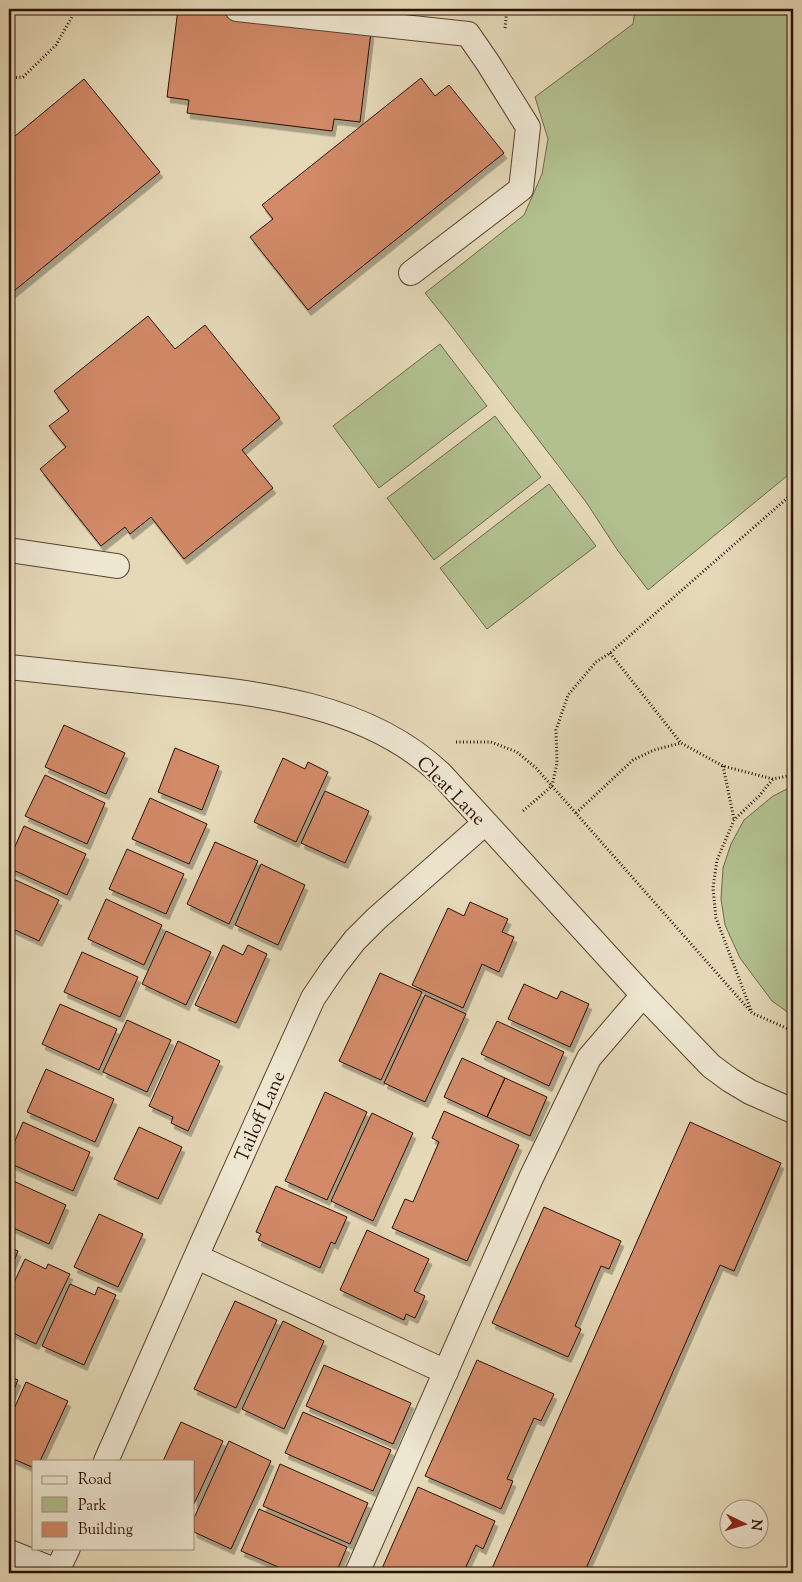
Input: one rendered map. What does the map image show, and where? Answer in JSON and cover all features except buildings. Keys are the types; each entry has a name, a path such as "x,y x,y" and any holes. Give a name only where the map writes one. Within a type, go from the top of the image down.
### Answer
{"street":[{"path":"9,1554 56,1573"}],"lane":[{"path":"237,9 468,34 488,63 528,127 521,190 411,273"},
{"path":"9,550 117,566"},
{"name":"Cleat Lane","path":"9,667 212,688 289,700 352,719 380,731 427,760 441,774 643,995 711,1066 750,1092 793,1111"},
{"name":"Tailoff Lane","path":"106,1460 313,998 355,940 485,822"},
{"path":"357,1573 532,1178 589,1058 643,995"},
{"path":"197,1257 446,1372"},
{"path":"56,1573 67,1550"}],"path":[{"path":"9,78 23,77 56,45 73,15"},
{"path":"523,811 552,786 557,763 556,730 568,695 596,662 610,653 793,493"},
{"path":"610,653 681,743 723,766 774,780 793,775"},
{"path":"411,749 462,741 491,742 517,752 536,768 752,1013 793,1030"},
{"path":"576,813 633,760 654,750 681,743"},
{"path":"723,766 734,820"},
{"path":"752,1013 716,918 713,888 717,860 734,820 774,780"}],"green space":[{"path":"635,9 793,9 793,471 648,590 618,551 586,502 425,293 524,215 542,174 548,139 535,97 633,24"},
{"path":"440,344 487,406 379,488 333,426"},
{"path":"495,416 541,477 434,560 387,498"},
{"path":"549,484 596,546 487,629 440,568"},
{"path":"793,786 793,1016 772,1001 740,958 725,925 721,899 723,868 731,844 744,820 773,796"}]}
